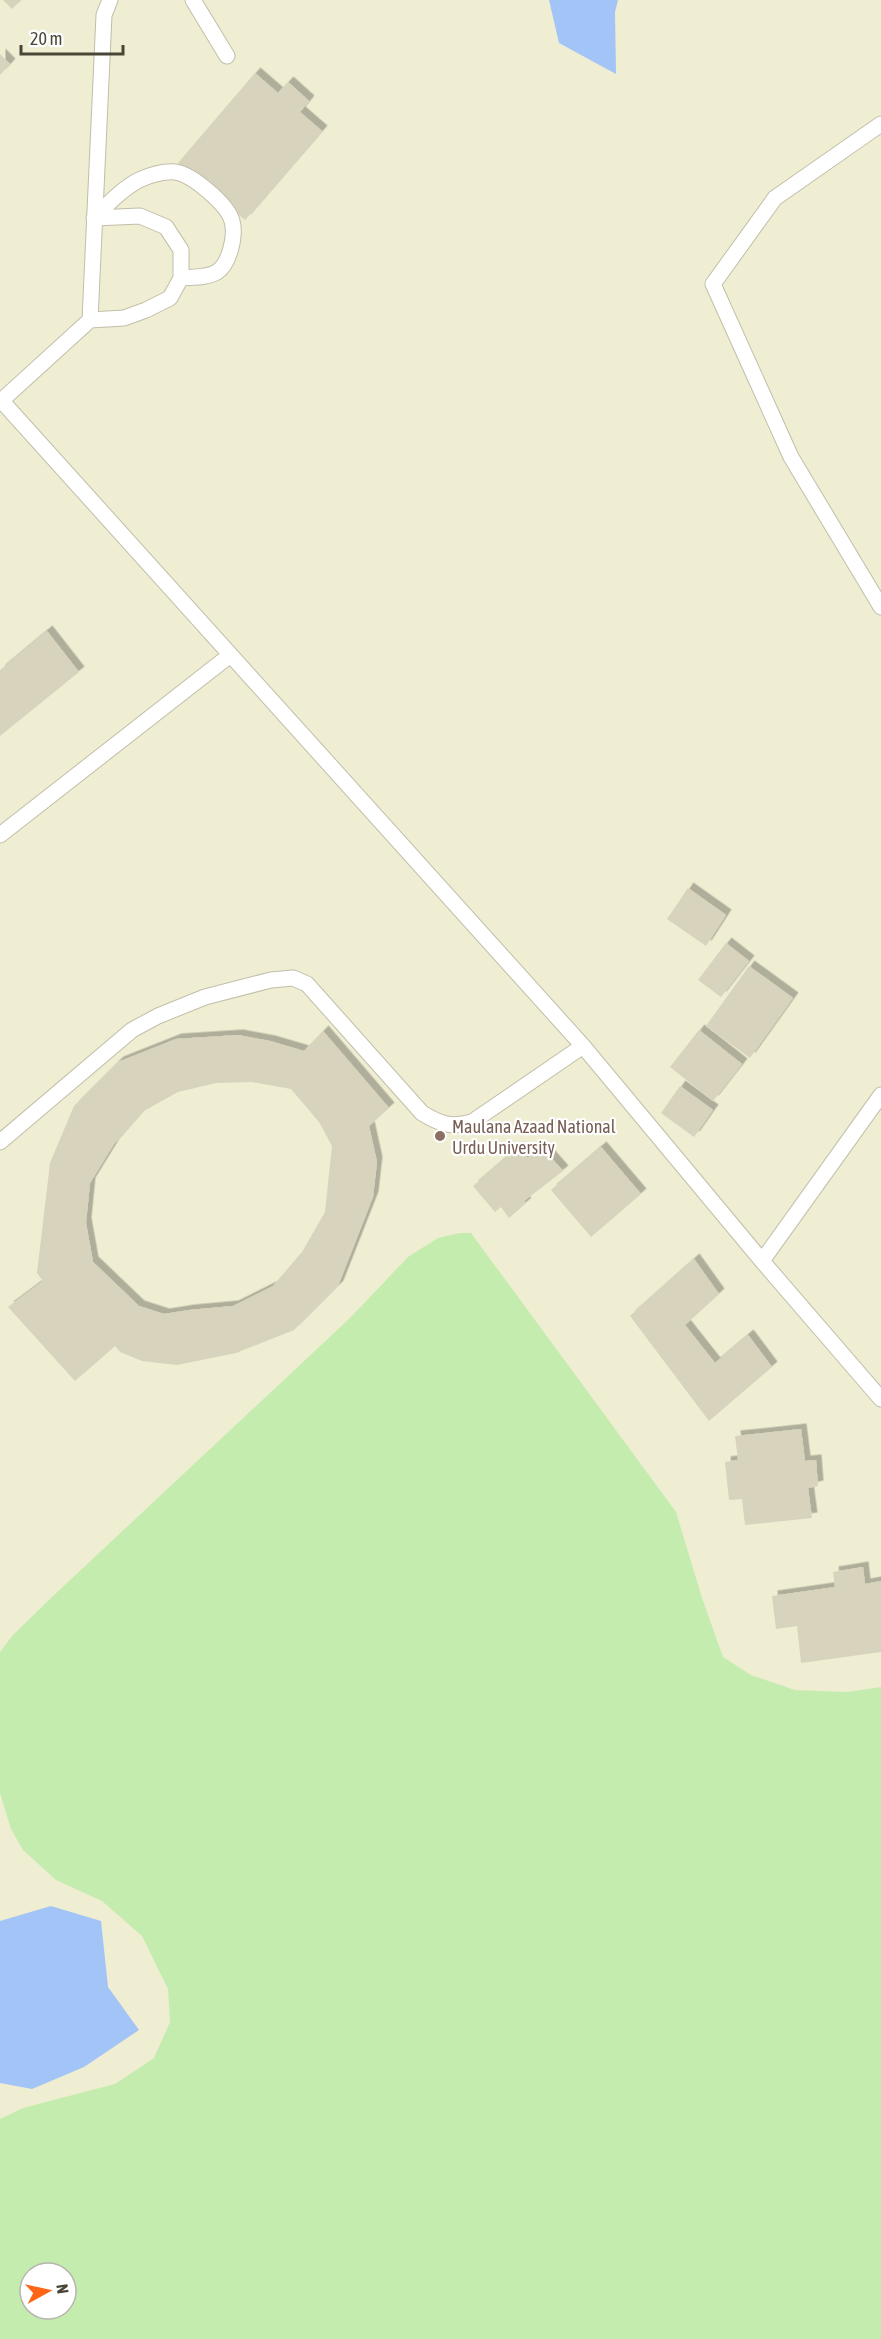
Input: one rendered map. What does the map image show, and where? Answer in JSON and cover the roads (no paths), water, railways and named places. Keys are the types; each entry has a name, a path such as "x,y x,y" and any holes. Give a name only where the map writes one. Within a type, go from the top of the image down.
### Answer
{"lane":[{"path":"90,321 104,15 110,0"},
{"path":"193,0 227,56"},
{"path":"881,124 775,198 713,284 791,457 881,607"},
{"path":"93,218 123,190 141,179 174,172 186,175 222,204 232,220 233,236 229,255 218,271 198,277 181,278"},
{"path":"93,218 140,216 166,227 181,250 181,278 170,298 146,310 124,318 90,321 1,400 229,656 583,1046 762,1261 881,1399"},
{"path":"0,836 229,656"},
{"path":"0,1142 132,1030 158,1016 205,997 271,980 293,978 307,984 422,1113 440,1124 461,1125 472,1122 583,1046"},
{"path":"762,1261 881,1095"}],"water":[{"path":"549,0 618,0 615,12 616,74 559,43"},
{"path":"51,1906 101,1921 108,1987 139,2030 84,2067 32,2089 0,2083 0,1921"}],"place":[{"name":"Maulana Azaad National Urdu University","path":"440,1136"}]}
